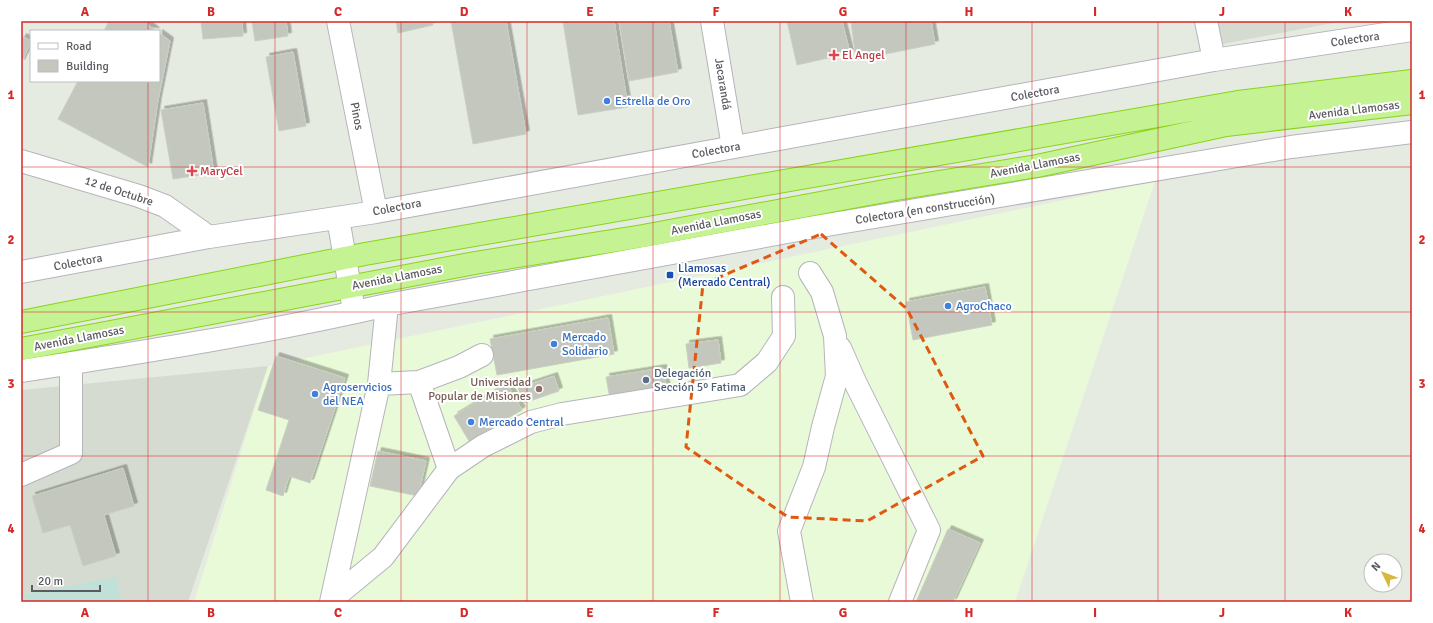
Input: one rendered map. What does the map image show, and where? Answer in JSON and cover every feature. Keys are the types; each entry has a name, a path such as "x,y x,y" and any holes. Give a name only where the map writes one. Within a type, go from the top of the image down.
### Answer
{"highway":[{"name":"Avenida Llamosas","path":"21,322 345,258 1238,102 1412,81"},
{"name":"Avenida Llamosas","path":"21,349 475,263 643,236 806,205 1037,166 1226,125 1412,103"}],"street":[{"name":"Pinos","path":"338,21 376,212"},
{"name":"Jacarandá","path":"712,21 733,147"},
{"path":"1206,21 1214,60"},
{"name":"Colectora","path":"21,272 209,237 376,212 1214,60 1412,30"},
{"path":"1037,166 1042,190 1291,147 1412,132"},
{"name":"12 de Octubre","path":"21,161 139,196 165,206 209,237"},
{"name":"Colectora (en construcción)","path":"809,228 1042,190"},
{"path":"21,371 204,342 387,305 809,228 806,205"},
{"path":"338,218 354,312"},
{"path":"810,274 822,292 835,336 856,384 929,530 900,602"},
{"path":"350,286 387,305"},
{"path":"332,601 383,557 449,470 483,446 531,422 562,414 740,385 767,362 784,336 783,297"},
{"path":"332,601 379,384 387,305"},
{"path":"802,602 789,531 814,467 837,376 835,336"},
{"path":"379,384 419,382 459,367 482,355"},
{"path":"21,476 71,453 71,363"},
{"path":"419,382 449,470"}],"highlighted area":[{"path":"821,234 907,309 983,456 867,521 788,517 686,447 703,284"}],"shaded area":[{"path":"1218,21 1343,21 1223,44"},
{"path":"1155,181 1015,602 194,602 268,366"},
{"path":"268,366 188,602 21,602 21,390"},
{"path":"116,577 121,602 21,602 21,595"}],"building":[{"path":"109,21 148,21 147,24 155,30 104,30"},
{"path":"201,21 242,21 243,36 203,39"},
{"path":"252,21 286,21 288,36 255,41"},
{"path":"396,21 432,21 433,25 398,33"},
{"path":"451,21 506,21 526,134 473,144"},
{"path":"563,21 614,21 628,107 578,115"},
{"path":"619,21 669,21 678,72 629,81"},
{"path":"787,21 842,21 850,53 797,65"},
{"path":"851,21 931,21 935,44 856,60"},
{"path":"160,34 170,41 158,100 148,167 58,119 77,82 160,82"},
{"path":"23,37 30,40 30,44 21,63 21,41"},
{"path":"293,52 306,126 279,131 266,57"},
{"path":"203,103 214,173 173,179 161,110"},
{"path":"985,287 992,325 913,340 906,302"},
{"path":"608,318 614,354 497,375 490,339"},
{"path":"718,340 721,363 689,368 686,344"},
{"path":"276,356 345,378 310,483 289,476 283,496 266,490 289,420 258,410"},
{"path":"663,368 667,390 610,399 606,377"},
{"path":"554,376 559,391 524,403 518,388"},
{"path":"507,384 522,410 469,441 454,416"},
{"path":"378,451 426,461 418,496 370,486"},
{"path":"123,468 134,506 104,515 116,556 83,566 70,525 43,533 32,496"},
{"path":"948,529 980,543 953,602 916,602"}],"place":[{"name":"El Angel","path":"834,55"},
{"name":"Estrella de Oro","path":"607,101"},
{"name":"MaryCel","path":"192,171"},
{"name":"Llamosas (Mercado Central)","path":"670,275"},
{"name":"AgroChaco","path":"948,306"},
{"name":"Mercado Solidario","path":"554,344"},
{"name":"Delegación Sección 5º Fatima","path":"646,380"},
{"name":"Universidad Popular de Misiones","path":"539,389"},
{"name":"Agroservicios del NEA","path":"315,394"},
{"name":"Mercado Central","path":"471,422"}]}
